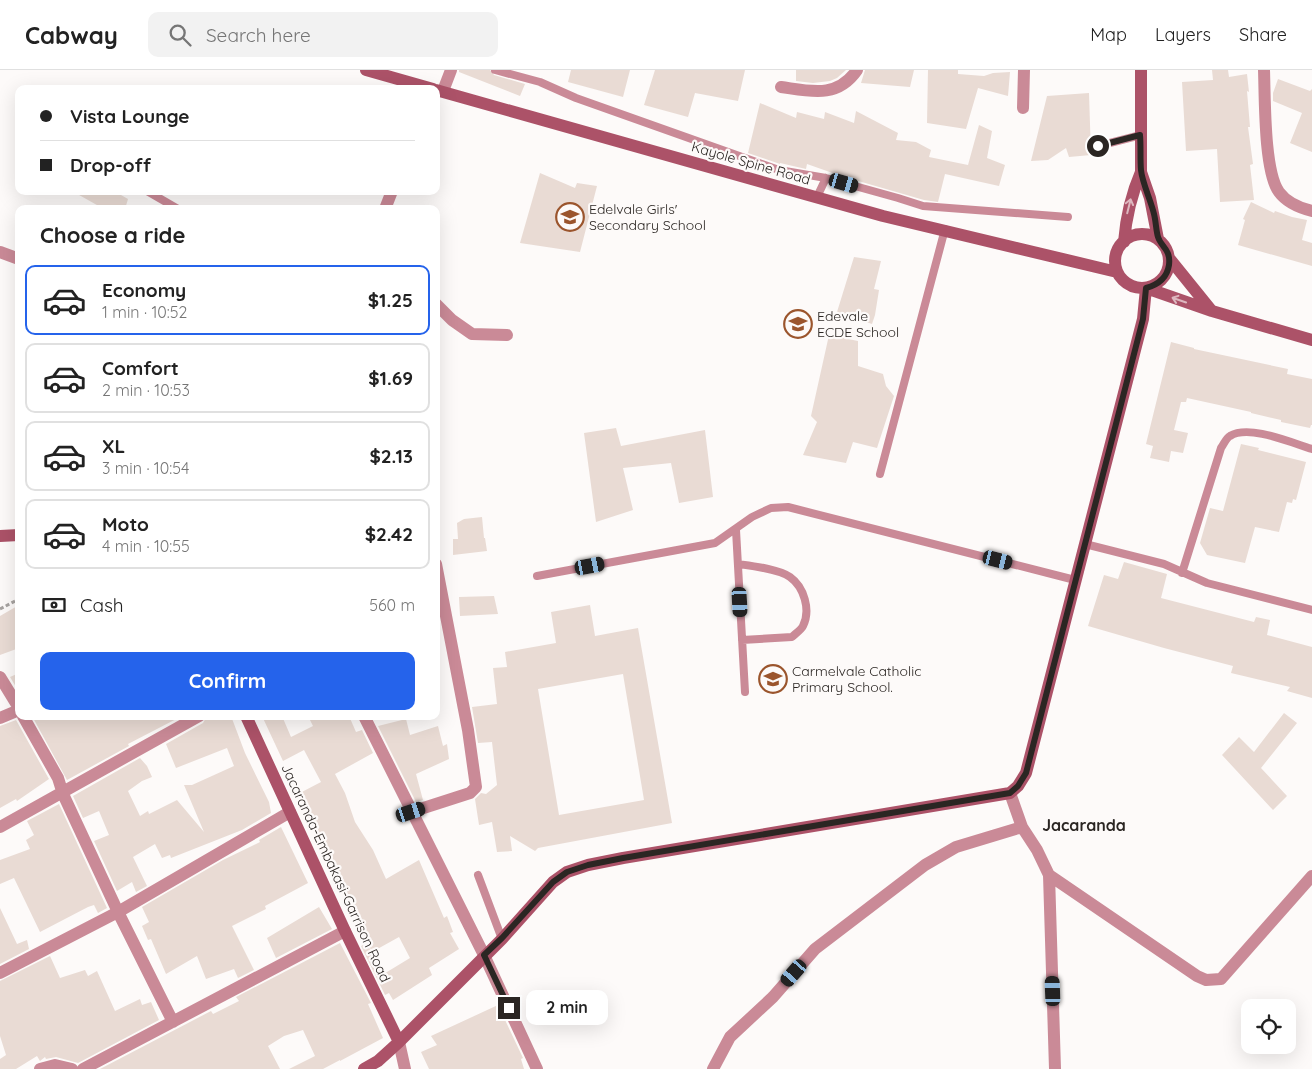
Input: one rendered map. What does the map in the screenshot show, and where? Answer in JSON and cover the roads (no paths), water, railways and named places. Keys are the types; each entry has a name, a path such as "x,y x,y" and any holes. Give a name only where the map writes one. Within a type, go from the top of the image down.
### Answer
{"street":[{"name":"Kayole Spine Road","path":"366,70 417,85"},
{"path":"435,85 451,70"},
{"path":"781,88 822,92 842,84 857,70"},
{"path":"1024,70 1024,108"},
{"path":"1141,70 1141,172 1150,198 1158,239"},
{"path":"1264,70 1269,163 1278,191 1300,208 1312,211"},
{"name":"Kayole Spine Road","path":"440,92 883,216 945,229 1117,272"},
{"path":"1124,242 1137,235 1148,235 1158,239 1166,247 1169,266 1161,281 1154,286 1146,288 1128,285 1117,272 1115,263 1116,255 1124,242 1126,218 1132,193 1141,172"},
{"path":"0,252 15,258"},
{"path":"1169,258 1212,311"},
{"path":"1146,288 1212,311 1312,340"},
{"path":"364,1069 378,1061 399,1042 502,938 553,882 567,872 588,865 1010,793 1018,786 1026,773 1143,319 1146,288"},
{"path":"440,308 452,320 472,334 507,335"},
{"path":"0,536 15,535"},
{"path":"411,812 470,793 476,787 466,722 440,585"},
{"path":"0,677 15,702"},
{"path":"0,718 15,711"},
{"path":"25,720 58,778 63,794 118,912 173,1022"},
{"path":"0,827 63,794 192,720"},
{"name":"Jacaranda-Embakasi-Garrison Road","path":"248,720 345,931 399,1042"},
{"path":"366,720 484,955 537,1069"},
{"path":"1010,793 1022,827 1037,850 1049,875 1055,1069"},
{"path":"0,973 118,912 290,812"},
{"path":"713,1069 730,1037 773,997 815,949 925,865 956,847 1022,827"},
{"path":"1049,875 1197,976 1206,980 1221,979 1312,876"},
{"path":"83,1069 345,931"},
{"path":"399,1042 405,1069"},
{"path":"40,1069 55,1065 72,1069"}],"lane":[{"path":"495,70 540,82 576,98 779,170 826,178 923,206 1068,217"},
{"path":"1098,146 1140,135"},
{"path":"817,197 826,178"},
{"path":"154,195 171,205"},
{"path":"880,474 945,229"},
{"path":"1182,573 1221,448 1229,436 1239,432 1253,432 1312,449"},
{"path":"537,576 715,543 752,517 771,508 788,508 1075,580"},
{"path":"736,530 745,692"},
{"path":"1085,544 1164,564 1207,583 1312,610"},
{"path":"738,564 770,569 790,577 804,595 806,610 803,626 792,637 742,640"},
{"path":"478,875 502,938"}],"place":[{"name":"Edelvale Girls' Secondary School","path":"570,217"},
{"name":"Edevale ECDE School","path":"798,324"},
{"name":"Carmelvale Catholic Primary School.","path":"773,679"}],"district":[{"name":"Jacaranda","path":"1084,825"}]}
